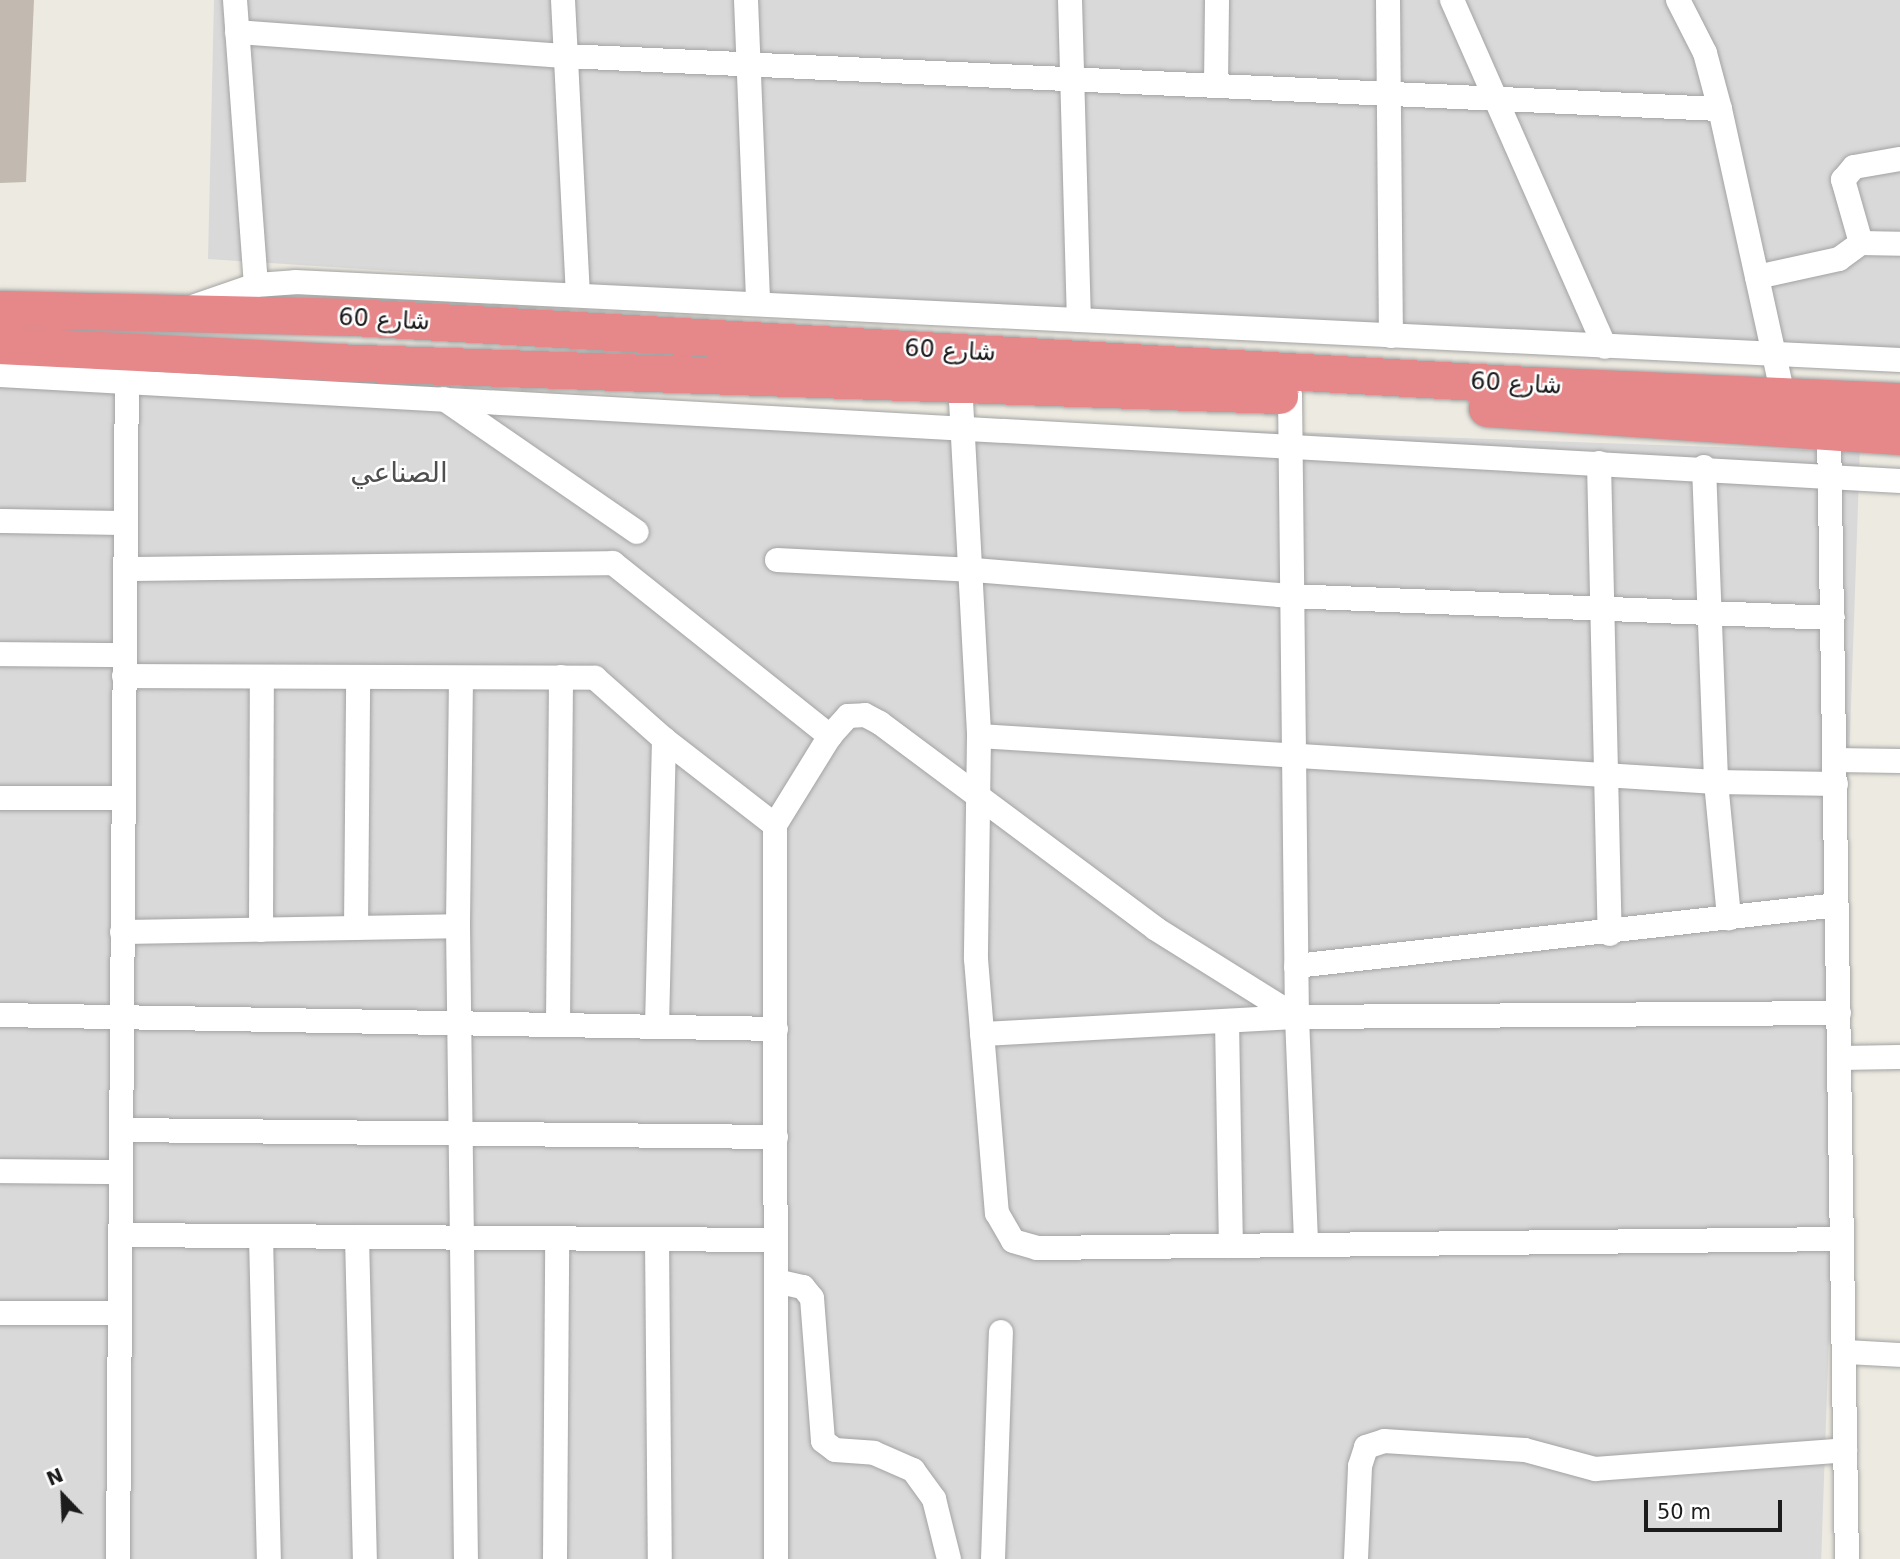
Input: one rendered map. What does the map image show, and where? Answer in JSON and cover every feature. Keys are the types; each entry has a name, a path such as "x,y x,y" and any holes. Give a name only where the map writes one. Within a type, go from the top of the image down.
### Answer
{"highway":[{"name":"شارع 60","path":"0,309 154,316 354,317 1900,401"},
{"name":"شارع 60","path":"0,345 127,365 332,376 960,382 1290,396 1900,436"}],"street":[{"path":"235,0 256,285"},
{"path":"563,0 578,293"},
{"path":"746,0 758,303"},
{"path":"1070,0 1079,320"},
{"path":"1216,84 1217,0"},
{"path":"1388,0 1391,92 1391,336"},
{"path":"1452,0 1605,347"},
{"path":"1678,0 1705,54 1720,109 1783,396"},
{"path":"237,33 565,56 1720,109"},
{"path":"1861,243 1843,180 1854,167 1900,159"},
{"path":"1757,277 1839,259 1861,243 1900,244"},
{"path":"154,316 256,285 295,282 578,293 1775,356 1900,360"},
{"path":"0,375 127,365 118,1559"},
{"path":"332,376 444,398 1290,449 1704,467 1900,481"},
{"path":"960,382 974,570 979,736 976,792 976,959 997,1213 1013,1241 1037,1248 1842,1238"},
{"path":"1290,396 1289,596 1297,1017 1306,1245"},
{"path":"444,398 637,532"},
{"path":"1829,430 1847,1559"},
{"path":"1599,463 1610,934"},
{"path":"1704,467 1716,782 1730,918"},
{"path":"0,522 125,523"},
{"path":"776,560 974,570 1289,596 1833,618"},
{"path":"125,569 613,563 830,736"},
{"path":"0,654 262,677 595,678 664,739 775,825"},
{"path":"261,930 262,677"},
{"path":"356,928 358,677"},
{"path":"558,1024 561,677"},
{"path":"461,678 458,926 466,1559"},
{"path":"776,1559 775,825 830,736 848,716 865,715 976,792 1156,929 1297,1017"},
{"path":"979,736 1716,782 1836,772 1900,761"},
{"path":"657,1026 664,739"},
{"path":"0,798 124,798"},
{"path":"1296,966 1610,934 1837,905"},
{"path":"122,932 458,926"},
{"path":"982,1034 1297,1017 1839,1013"},
{"path":"0,1015 461,1021 776,1029"},
{"path":"1227,1021 1231,1246"},
{"path":"1839,1058 1900,1057"},
{"path":"121,1130 776,1137"},
{"path":"0,1171 121,1172"},
{"path":"120,1236 776,1240"},
{"path":"261,1237 269,1559"},
{"path":"357,1237 365,1559"},
{"path":"555,1559 557,1238"},
{"path":"657,1239 660,1559"},
{"path":"776,1281 803,1287 813,1298 823,1441 835,1450 874,1453 913,1471 934,1499 949,1559"},
{"path":"0,1313 120,1313"},
{"path":"993,1559 1001,1332"},
{"path":"1845,1352 1900,1355"},
{"path":"1356,1559 1360,1465 1366,1447 1384,1441 1525,1450 1595,1469 1845,1450"}],"shaded area":[{"path":"214,0 1900,0 1900,370 208,259"},
{"path":"0,387 1860,452 1821,1559 0,1559"}],"building":[{"path":"0,0 34,0 26,182 0,183"}],"district":[{"name":"الصناعي","path":"399,473"}]}
